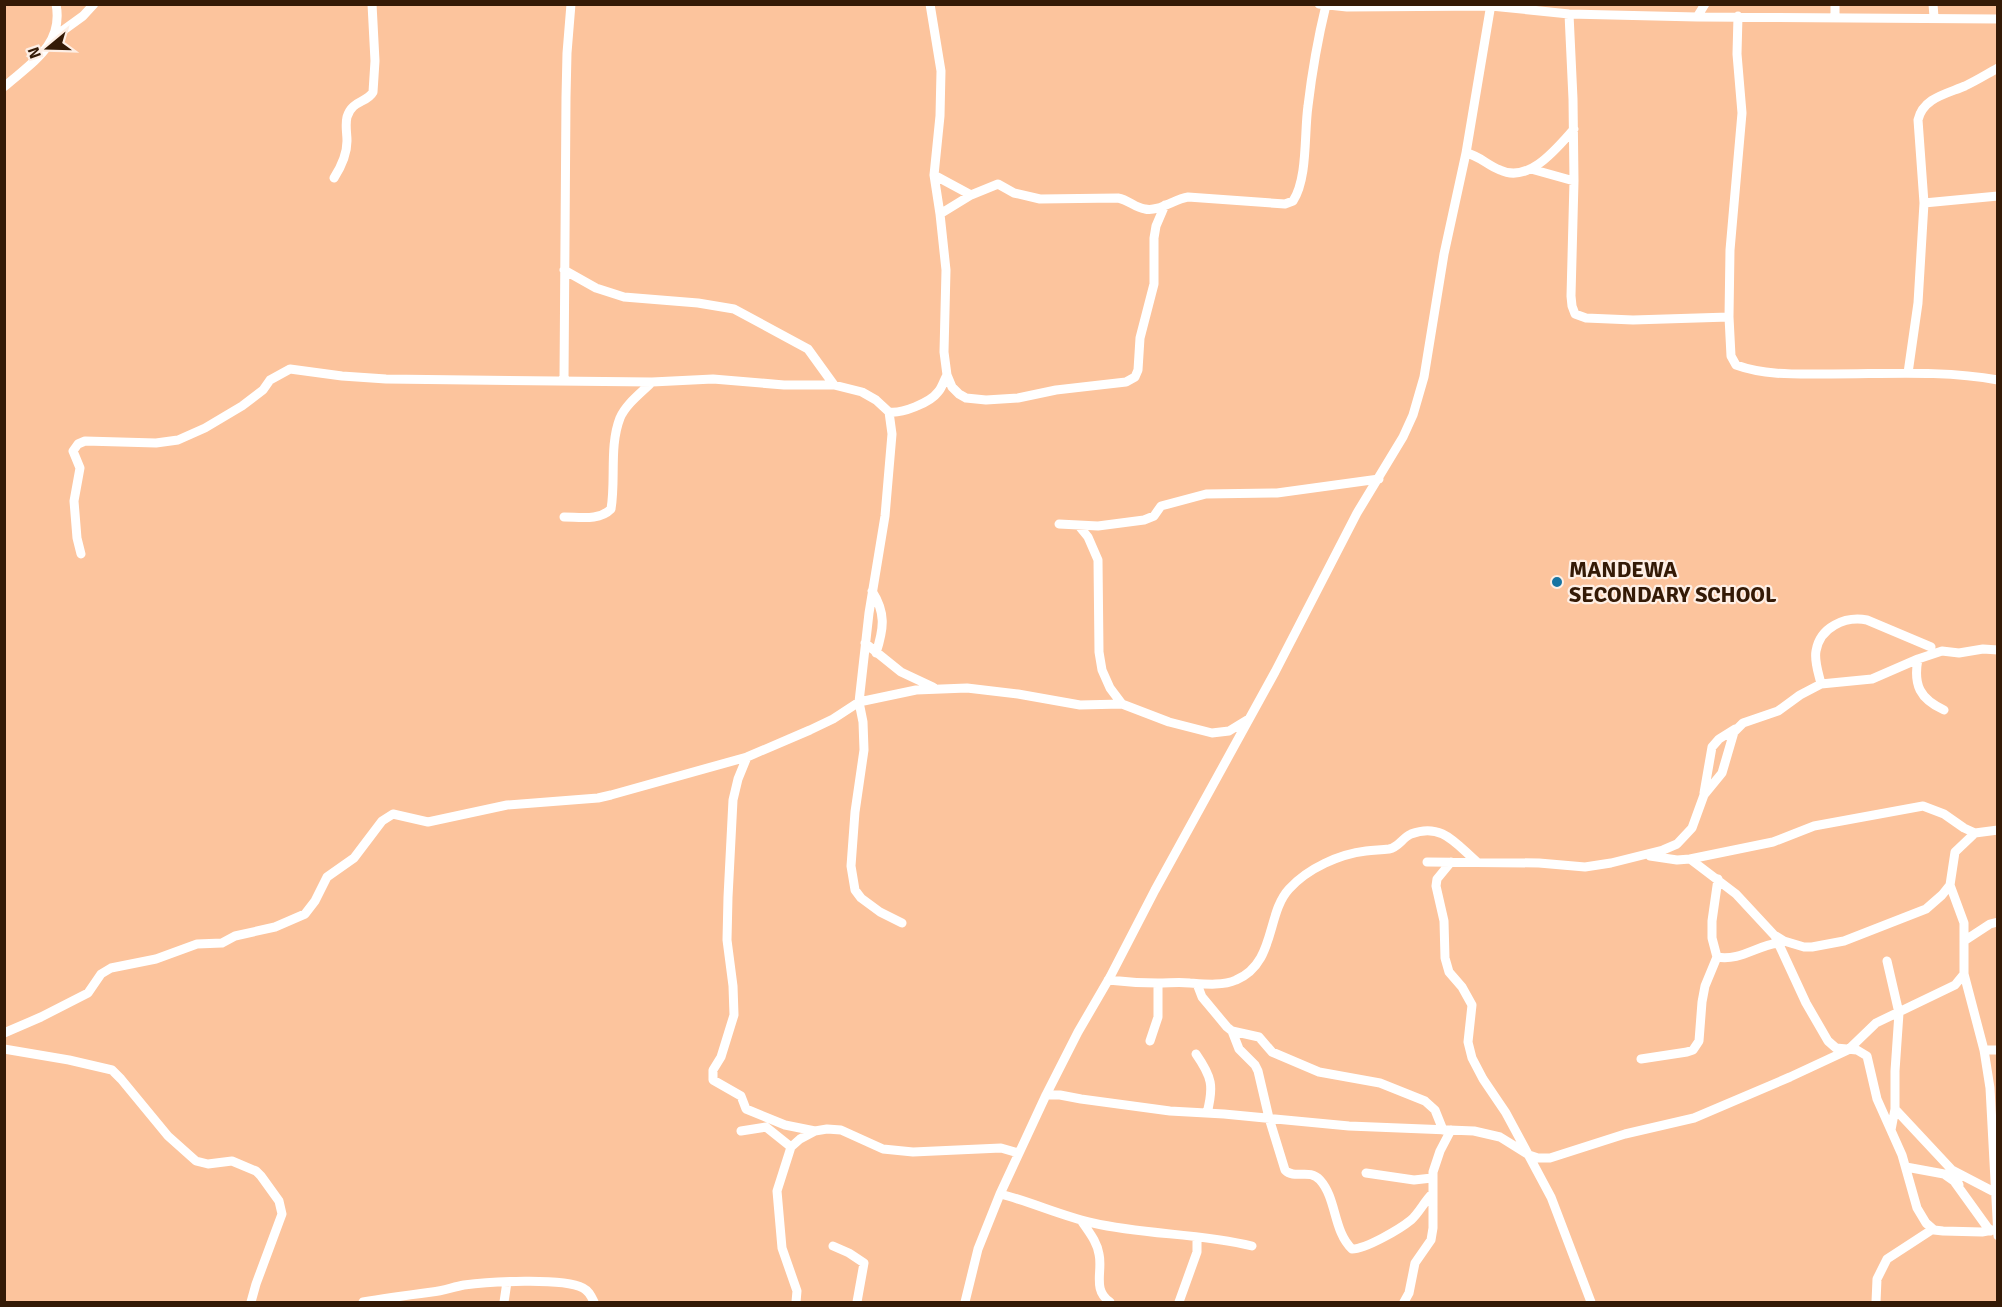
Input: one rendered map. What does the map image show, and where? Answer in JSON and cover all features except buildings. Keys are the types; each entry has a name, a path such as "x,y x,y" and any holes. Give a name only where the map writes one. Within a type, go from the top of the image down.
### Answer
{"street":[{"path":"4,87 50,45 57,26 56,4"},
{"path":"54,37 83,16 94,4"},
{"path":"334,178 345,154 346,119 350,110 356,103 372,95 373,92 375,61 372,4"},
{"path":"564,380 567,53 571,4"},
{"path":"930,4 940,70 940,116 934,175 946,270 944,352 947,375 958,394 972,399 1018,398 1056,390 1115,384 1131,380 1138,370 1140,338 1154,284 1156,226 1165,205"},
{"path":"1319,4 1491,5 1569,14 1697,17 1998,19"},
{"path":"1618,4 1619,15"},
{"path":"1697,17 1706,4"},
{"path":"1835,4 1835,17"},
{"path":"1933,4 1934,17"},
{"path":"940,214 971,195 998,184 1014,193 1040,199 1118,198 1149,210 1188,198 1285,204 1293,201 1301,180 1308,106 1319,33 1326,5"},
{"path":"964,1302 976,1255 1000,1194 1046,1095 1078,1032 1314,600 1357,513 1403,437 1419,398 1444,254 1466,153 1491,5"},
{"path":"1569,14 1574,129 1571,296 1575,314 1586,318 1633,320 1729,317"},
{"path":"1738,16 1737,54 1742,113 1732,220 1729,317 1731,356 1736,365 1749,370 1814,374 1938,374 1998,380"},
{"path":"1908,374 1918,303 1924,203 1918,120 1920,111 1924,105 1940,95 1966,86 1998,68"},
{"path":"1466,153 1477,156 1500,171 1516,173 1531,169 1543,161 1574,129"},
{"path":"1531,169 1574,181"},
{"path":"934,175 971,195"},
{"path":"1924,203 1998,196"},
{"path":"564,270 596,288 624,297 698,303 734,309 808,349 834,385"},
{"path":"81,554 76,538 74,501 80,468 73,451 78,444 85,441 156,443 178,440 206,428 242,406 263,390 270,380 291,369 386,379 652,382 712,379 784,385 834,385 862,392 889,411 897,413 923,403 937,394 947,375"},
{"path":"564,517 596,517 606,514 611,509 617,434 621,418 627,407 652,382"},
{"path":"889,411 892,434 885,516 872,591 859,702 863,722 864,750 855,812 852,878 855,890 861,898 880,912 902,923"},
{"path":"1059,524 1098,526 1144,520 1154,516 1161,506 1206,494 1277,493 1379,479"},
{"path":"1079,526 1088,537 1098,560 1099,652 1102,670 1110,688 1122,704"},
{"path":"872,591 883,618 876,653"},
{"path":"1821,684 1816,649 1821,638 1837,623 1857,618 1867,620 1930,647"},
{"path":"865,643 902,672 938,689"},
{"path":"1427,862 1539,863 1585,867 1663,850 1684,839 1692,828 1704,795 1712,747 1719,739 1743,723 1778,711 1800,695 1821,684 1872,679 1942,651 1959,653 1983,649 1998,650"},
{"path":"1918,659 1916,674 1921,692 1927,701 1944,710"},
{"path":"4,1032 41,1017 88,993 101,975 111,968 156,959 197,944 222,943 235,936 275,927 305,914 315,901 327,877 348,864 382,821 393,814 429,822 507,805 598,798 747,757 818,726 859,702 900,693 938,689 990,690 1080,705 1122,704 1169,722 1212,733 1229,731 1249,719"},
{"path":"1704,795 1722,773 1732,736 1738,727"},
{"path":"747,757 733,800 728,897 727,940 734,986 734,1015 728,1038 713,1070 712,1078 715,1082 741,1096 744,1107 750,1111 785,1125 815,1131"},
{"path":"1646,855 1677,860 1690,858 1773,842 1814,826 1923,806 1944,814 1975,833 1998,830"},
{"path":"1108,980 1197,984 1235,981 1251,969 1259,959 1271,936 1280,903 1289,889 1301,878 1329,862 1354,853 1392,848 1413,833 1431,831 1443,833 1477,862"},
{"path":"1975,833 1955,852 1950,885 1964,922 1964,974 1984,1050 1989,1088 1997,1194 1995,1231"},
{"path":"1690,858 1736,894 1777,940 1806,1003 1828,1041 1836,1048 1863,1052 1867,1056 1877,1099 1906,1167 1917,1208 1926,1223 1933,1229 1956,1232 1995,1231"},
{"path":"1451,862 1437,879 1436,893 1444,921 1447,966 1472,1005 1468,1035 1469,1049 1483,1079 1506,1113 1551,1197 1591,1302"},
{"path":"1641,1059 1687,1052 1696,1047 1699,1041 1701,1002 1717,957 1712,938 1712,921 1718,879"},
{"path":"1717,957 1740,956 1777,940 1804,947 1844,941 1926,909 1950,885"},
{"path":"1964,941 1998,922"},
{"path":"1887,961 1899,1013 1895,1109 1891,1130"},
{"path":"1046,1095 1148,1108 1349,1126 1474,1131 1494,1135 1529,1155 1550,1158 1625,1134 1694,1118 1790,1077 1848,1050 1876,1023 1955,985 1964,974"},
{"path":"1150,1041 1158,1017 1158,983"},
{"path":"1197,984 1202,997 1227,1028 1259,1037 1272,1052 1319,1072 1380,1083 1425,1101 1435,1110 1447,1130"},
{"path":"1232,1030 1239,1049 1255,1065 1285,1170 1291,1174 1308,1173 1320,1180 1343,1236 1352,1249 1358,1249 1412,1219 1432,1194"},
{"path":"4,1049 69,1059 112,1070 168,1136 196,1161 208,1164 232,1161 256,1171 261,1176 279,1201 282,1214 251,1302"},
{"path":"1984,1050 1998,1050"},
{"path":"1196,1054 1211,1080 1211,1099 1207,1113"},
{"path":"1895,1109 1952,1170 1997,1194"},
{"path":"741,1131 766,1127 791,1148"},
{"path":"796,1302 797,1291 782,1248 777,1196 779,1180 791,1148 805,1135 827,1129 841,1130 883,1149 898,1151 1002,1148 1018,1154"},
{"path":"1404,1302 1407,1298 1415,1263 1431,1240 1433,1228 1432,1178 1435,1161 1447,1130"},
{"path":"1906,1167 1944,1174 1995,1231"},
{"path":"1952,1170 1960,1190"},
{"path":"1366,1173 1413,1180 1432,1178"},
{"path":"1000,1194 1082,1220 1155,1234 1232,1241 1252,1246"},
{"path":"1082,1220 1096,1244 1100,1260 1099,1286 1104,1298 1110,1302"},
{"path":"1876,1302 1877,1279 1883,1264 1890,1256 1933,1229"},
{"path":"1179,1302 1197,1252 1197,1237"},
{"path":"833,1246 864,1263 857,1302"},
{"path":"504,1302 507,1282"},
{"path":"363,1302 434,1292 465,1285 507,1282 547,1282 573,1285 587,1290 594,1302"}],"place":[{"name":"MANDEWA SECONDARY SCHOOL","path":"1557,582"}]}
